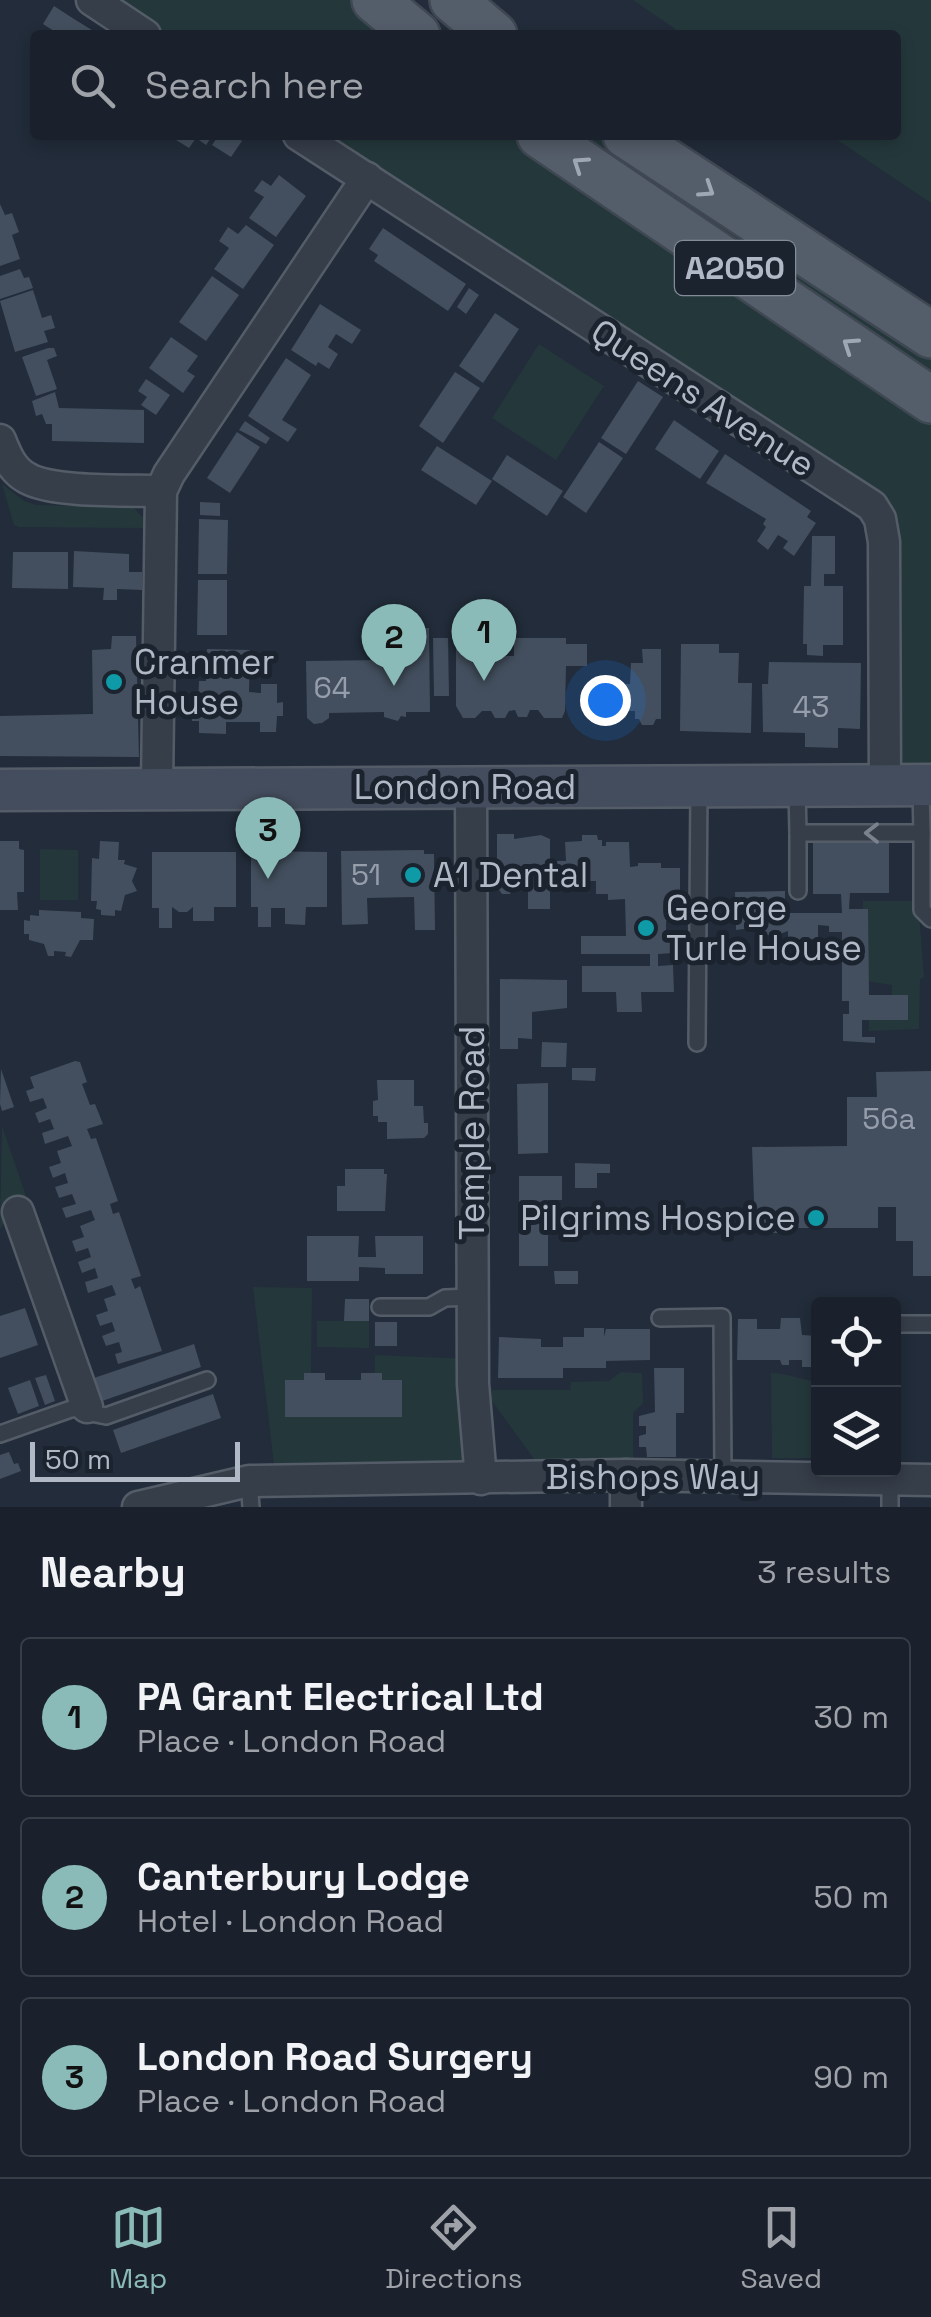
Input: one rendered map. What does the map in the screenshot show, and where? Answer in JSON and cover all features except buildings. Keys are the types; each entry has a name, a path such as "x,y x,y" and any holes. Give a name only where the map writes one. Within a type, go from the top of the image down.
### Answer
{"main road":[{"path":"376,0 411,30"},
{"path":"452,0 488,30"},
{"name":"A2050","path":"547,140 931,400"},
{"name":"A2050","path":"634,140 931,335"}],"street":[{"path":"92,0 137,30"},
{"name":"Queens Avenue","path":"306,140 872,506 880,519 884,542 913,785"},
{"path":"158,788 161,492 200,427 367,178"},
{"path":"0,440 12,466 28,479 48,486 161,492"},
{"name":"London Road","path":"0,790 913,785"},
{"name":"Temple Road","path":"470,786 473,1384 481,1479"},
{"path":"15,1230 87,1407"},
{"path":"626,1475 626,1507"},
{"name":"Bishops Way","path":"138,1507 250,1494 481,1479 724,1477 890,1493 931,1480"}],"lane":[{"path":"913,785 922,833 922,910 931,919"},
{"path":"698,1044 700,786"},
{"path":"797,786 798,891"},
{"path":"798,834 922,833"},
{"path":"380,1307 429,1308 445,1298 472,1297"},
{"path":"660,1318 722,1317 724,1477"},
{"path":"901,1324 931,1324"},
{"path":"0,1434 70,1409 87,1407 106,1416 206,1380"}],"green space":[{"path":"92,0 375,0 411,30 137,30"},
{"path":"633,0 931,0 931,203 837,140 901,140 901,30 677,30"},
{"path":"306,140 547,140 931,400 931,785 885,785 882,526"},
{"path":"574,140 604,140 931,356 931,384"},
{"path":"539,344 604,386 556,460 492,418"},
{"path":"2,484 36,505 133,507 144,519 143,528 19,527 14,525"},
{"path":"40,849 78,850 78,900 40,900"},
{"path":"863,901 918,901 924,977 920,979 919,1029 869,1031 869,1013 891,1012 892,985 861,980"},
{"path":"2,1126 26,1196 8,1202 8,1216 0,1229"},
{"path":"253,1287 312,1288 311,1373 304,1373 304,1380 285,1380 285,1416 401,1417 402,1380 382,1380 382,1373 375,1373 375,1355 470,1359 467,1459 453,1465 274,1464"},
{"path":"317,1321 369,1321 369,1348 317,1347"},
{"path":"621,1372 642,1373 643,1403 633,1413 633,1459 534,1459 492,1401 492,1390 570,1390 571,1382 609,1381"},
{"path":"771,1373 811,1380 811,1458 772,1458"}],"place":[{"name":"PA Grant Electrical Ltd","path":"484,681"},
{"name":"Cranmer House","path":"114,682"},
{"name":"Canterbury Lodge","path":"394,686"},
{"name":"A1 Dental","path":"413,875"},
{"name":"London Road Surgery","path":"268,879"},
{"name":"George Turle House","path":"646,928"},
{"name":"Pilgrims Hospice","path":"816,1218"}]}
